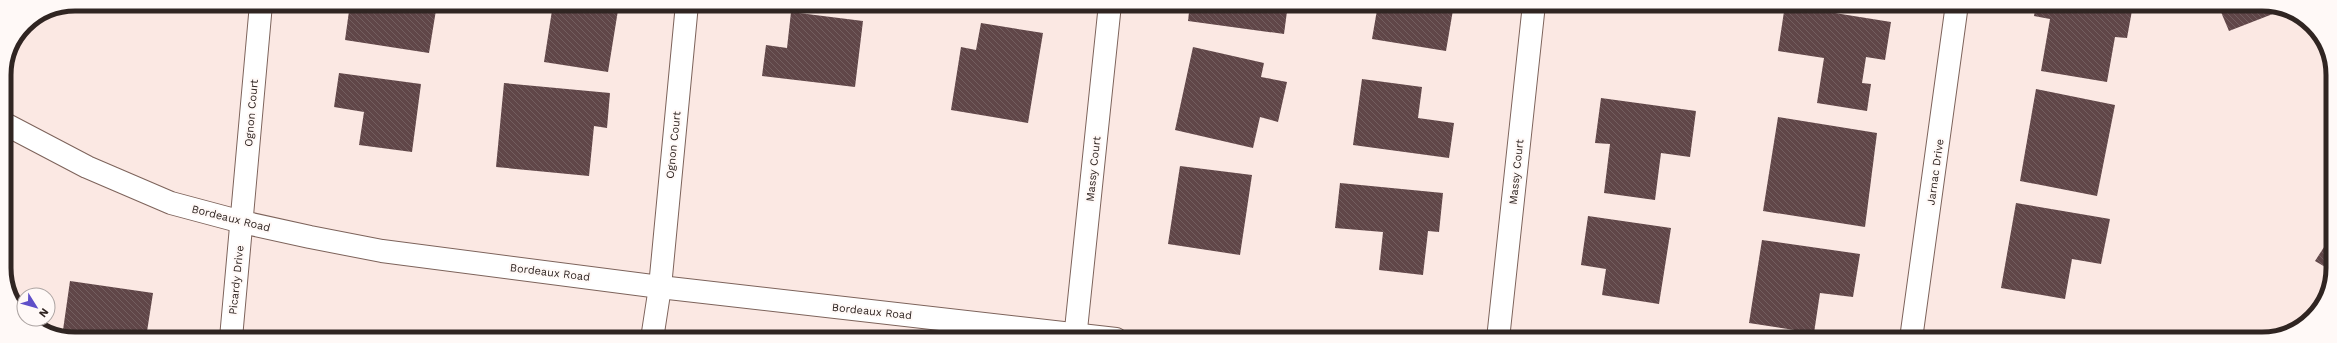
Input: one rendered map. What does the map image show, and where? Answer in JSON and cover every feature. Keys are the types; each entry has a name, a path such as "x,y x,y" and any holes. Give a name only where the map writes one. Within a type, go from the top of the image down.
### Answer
{"street":[{"name":"Ognon Court","path":"242,222 259,11"},
{"name":"Ognon Court","path":"653,332 660,287 686,11"},
{"name":"Massy Court","path":"1076,332 1109,11"},
{"name":"Massy Court","path":"1499,332 1533,11"},
{"name":"Jarnac Drive","path":"1913,332 1956,11"},
{"name":"Bordeaux Road","path":"11,127 87,167 171,203 242,222 382,251 660,287 1042,332"},
{"name":"Picardy Drive","path":"232,332 242,222"}],"building":[{"path":"349,11 436,11 429,53 345,40"},
{"path":"552,11 618,11 608,72 544,62"},
{"path":"1189,11 1287,11 1284,34 1188,21"},
{"path":"1377,11 1453,11 1446,51 1372,39"},
{"path":"1784,11 1822,11 1891,22 1885,60 1866,57 1862,83 1871,84 1867,111 1817,103 1824,58 1778,51"},
{"path":"2035,11 2132,11 2127,38 2115,37 2107,82 2041,71 2050,19 2034,16"},
{"path":"2221,11 2262,11 2276,13 2229,31"},
{"path":"791,12 863,21 855,87 762,76 766,45 787,48"},
{"path":"981,23 1043,33 1028,123 951,110 961,47 976,50"},
{"path":"1193,47 1264,63 1261,77 1287,82 1278,122 1260,117 1253,148 1175,130"},
{"path":"339,73 421,84 412,152 359,145 364,112 334,107"},
{"path":"1362,79 1422,87 1418,118 1454,123 1449,158 1353,145"},
{"path":"504,83 610,93 607,128 594,126 589,176 496,167"},
{"path":"2036,89 2115,105 2097,196 2020,181"},
{"path":"1601,98 1696,111 1690,157 1661,153 1655,200 1604,193 1610,144 1595,143"},
{"path":"1778,117 1877,133 1865,227 1763,211"},
{"path":"1180,166 1252,175 1240,255 1168,244"},
{"path":"1340,183 1443,193 1439,232 1428,231 1423,275 1379,270 1383,232 1335,228"},
{"path":"2016,203 2110,219 2101,264 2072,259 2065,299 2001,288"},
{"path":"1588,216 1671,228 1659,304 1602,295 1606,269 1581,265"},
{"path":"1762,240 1860,254 1853,297 1820,293 1814,332 1749,323"},
{"path":"2326,244 2326,267 2315,261"},
{"path":"70,281 153,293 147,332 75,332 63,330"}]}
